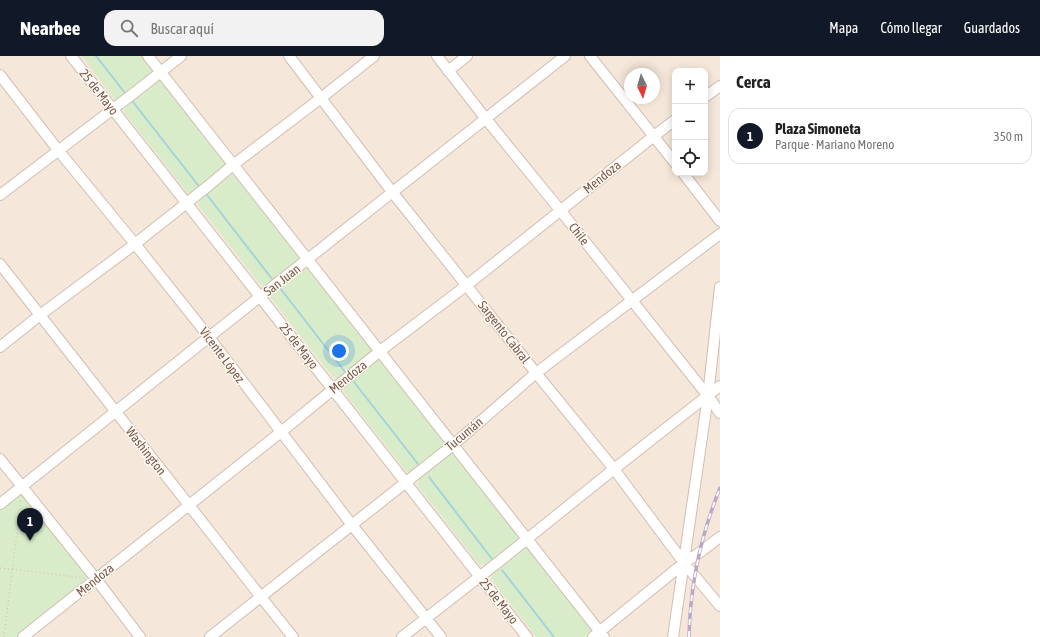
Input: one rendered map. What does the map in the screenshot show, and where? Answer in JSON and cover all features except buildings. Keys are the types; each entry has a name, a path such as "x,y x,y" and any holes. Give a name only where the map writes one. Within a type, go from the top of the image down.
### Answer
{"street":[{"name":"25 de Mayo","path":"71,56 527,637"},
{"path":"148,56 527,539 599,635 684,563 720,537"},
{"path":"0,195 181,56"},
{"name":"Sargento Cabral","path":"289,56 393,192 614,469 684,563 720,606"},
{"name":"Chile","path":"437,56 720,413"},
{"path":"448,71 467,56"},
{"name":"San Juan","path":"0,504 115,411 565,56"},
{"path":"590,56 672,159"},
{"path":"0,347 135,244 233,165 321,98 368,58"},
{"name":"Vicente López","path":"0,76 209,337 352,525 441,637"},
{"path":"708,95 720,86"},
{"name":"Mendoza","path":"23,637 281,432 332,389 467,285 672,122"},
{"path":"685,176 720,220"},
{"name":"Tucumán","path":"210,637 453,445 536,373 720,234"},
{"name":"Washington","path":"0,264 189,504 260,597 293,637"},
{"path":"673,637 708,396 720,287"},
{"path":"402,637 720,386"},
{"path":"0,459 96,579 140,637"}],"path":[{"path":"4,637 22,487"},
{"path":"0,568 96,579"}],"shaded area":[{"path":"0,56 720,56 720,637 0,637"}],"green space":[{"path":"82,56 145,56 154,69 152,75 119,99 114,99"},
{"path":"158,80 165,81 227,163 226,168 193,193 188,193 186,191 124,112 125,106"},
{"path":"230,174 237,174 301,256 300,261 267,286 262,286 260,284 198,205 199,199"},
{"path":"302,266 309,266 373,348 372,353 339,378 333,377 270,297 272,291"},
{"path":"376,360 383,360 447,442 446,448 413,472 406,471 344,392 345,385"},
{"path":"452,453 457,454 519,537 518,540 503,554 486,565 479,564 418,485 419,479"},
{"path":"17,495 25,495 87,574 86,580 15,637 0,637 0,509"},
{"path":"525,547 531,549 592,627 593,632 589,637 536,637 493,581 491,577 492,573"}],"waterway":[{"path":"96,56 125,93"},
{"path":"133,102 198,185"},
{"path":"207,195 272,279"},
{"path":"280,288 345,372"},
{"path":"354,382 418,464"},
{"path":"429,477 492,559"},
{"path":"502,570 554,637"}],"railway":[{"path":"689,637 694,580 707,524 720,488"}],"place":[{"name":"Plaza Simoneta","path":"30,541"}]}
